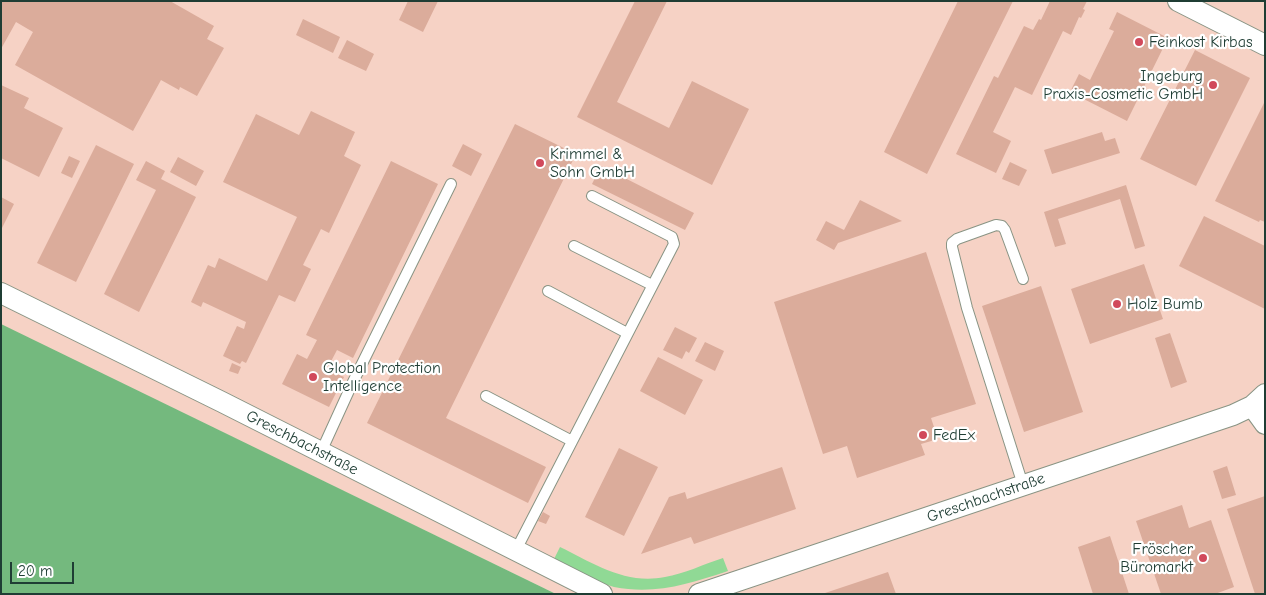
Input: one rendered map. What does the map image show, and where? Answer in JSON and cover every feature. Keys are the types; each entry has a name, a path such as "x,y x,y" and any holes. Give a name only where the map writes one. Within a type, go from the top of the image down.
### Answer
{"street":[{"path":"1178,1 1265,45"},
{"name":"Greschbachstraße","path":"1,293 602,594"},
{"name":"Greschbachstraße","path":"699,594 1233,415 1258,400 1265,424"}],"lane":[{"path":"321,452 352,384 451,184"},
{"path":"516,550 674,244 672,237 592,196"},
{"path":"1023,279 1002,226 996,225 957,239 952,243 967,308 1023,485"},
{"path":"574,246 652,286"},
{"path":"548,291 628,333"},
{"path":"486,396 572,441"}],"shaded area":[{"path":"1,1 1265,1 1265,594 556,594 1,325"}],"green space":[{"path":"1,324 556,594 1,594"},
{"path":"560,547 597,566 636,578 650,579 672,576 723,558 728,571 686,584 658,589 644,590 614,587 591,578 554,559"}],"building":[{"path":"1,1 170,1 214,26 207,39 224,48 197,96 180,87 179,90 161,80 133,131 15,65 33,32 16,22 1,49"},
{"path":"408,1 438,1 423,32 399,20"},
{"path":"635,1 667,1 617,102 669,128 692,81 749,109 712,185 577,117"},
{"path":"958,1 1013,1 927,174 884,152"},
{"path":"1050,1 1087,1 1083,9 1085,10 1081,18 1079,17 1071,35 1063,31 1032,95 1015,87 993,132 1011,141 996,173 956,154 994,76 998,78 1024,26 1033,30 1039,19 1041,20"},
{"path":"1117,12 1168,38 1127,121 1070,92 1079,74 1090,80 1114,31 1109,29"},
{"path":"303,19 340,37 333,53 296,35"},
{"path":"347,40 374,54 366,71 338,58"},
{"path":"1195,50 1250,78 1196,186 1140,159"},
{"path":"1,85 29,98 24,108 63,128 39,177 1,158"},
{"path":"1265,101 1265,222 1260,220 1259,222 1215,201"},
{"path":"311,111 355,132 344,156 361,165 329,233 321,229 303,265 311,269 295,302 279,295 246,363 242,361 240,364 223,356 237,326 244,329 246,322 203,302 201,307 191,302 208,265 215,268 219,258 267,281 297,217 223,182 256,114 299,135"},
{"path":"515,124 576,154 446,418 546,467 528,503 367,423"},
{"path":"1102,132 1105,141 1115,138 1120,153 1052,174 1044,150"},
{"path":"463,144 482,154 471,176 452,166"},
{"path":"96,145 134,164 76,282 37,263"},
{"path":"69,156 80,161 72,178 61,173"},
{"path":"178,157 204,171 196,186 170,172"},
{"path":"146,161 165,171 161,179 196,197 139,312 104,294 156,190 136,180"},
{"path":"391,161 438,184 353,358 337,350 327,369 344,377 329,407 282,384 297,354 307,359 317,340 306,335"},
{"path":"1010,162 1027,170 1019,186 1002,179"},
{"path":"601,166 694,213 685,230 592,184"},
{"path":"1126,185 1145,246 1135,249 1120,199 1058,219 1066,244 1055,247 1044,212"},
{"path":"1,197 14,204 1,230"},
{"path":"860,200 902,221 838,243 834,250 816,240 826,221 844,230"},
{"path":"1204,216 1265,246 1265,309 1179,266"},
{"path":"926,252 976,404 931,418 938,439 921,444 925,455 857,478 847,446 823,454 774,302"},
{"path":"1144,264 1163,319 1090,344 1071,289"},
{"path":"1041,286 1083,412 1024,432 982,306"},
{"path":"675,327 697,338 689,353 686,351 682,359 663,350"},
{"path":"1170,333 1187,382 1171,388 1155,338"},
{"path":"705,342 724,351 715,371 695,361"},
{"path":"658,357 703,380 685,415 640,391"},
{"path":"232,363 241,367 238,374 229,371"},
{"path":"619,448 658,467 624,536 585,517"},
{"path":"1227,466 1236,495 1222,499 1213,471"},
{"path":"782,467 796,509 694,544 691,537 641,554 669,497 685,492 687,499"},
{"path":"1265,496 1265,594 1255,594 1227,509"},
{"path":"1182,505 1189,528 1211,520 1234,587 1215,594 1161,594 1136,521"},
{"path":"543,512 550,516 546,524 538,521"},
{"path":"1110,536 1129,594 1093,594 1078,547"},
{"path":"888,572 896,594 825,594 825,593"}],"place":[{"name":"Feinkost Kirbas","path":"1139,42"},
{"name":"Ingeburg Praxis-Cosmetic GmbH","path":"1213,85"},
{"name":"Krimmel & Sohn GmbH","path":"540,163"},
{"name":"Holz Bumb","path":"1117,304"},
{"name":"Global Protection Intelligence","path":"313,377"},
{"name":"FedEx","path":"923,435"},
{"name":"Fröscher Büromarkt","path":"1203,558"}]}
